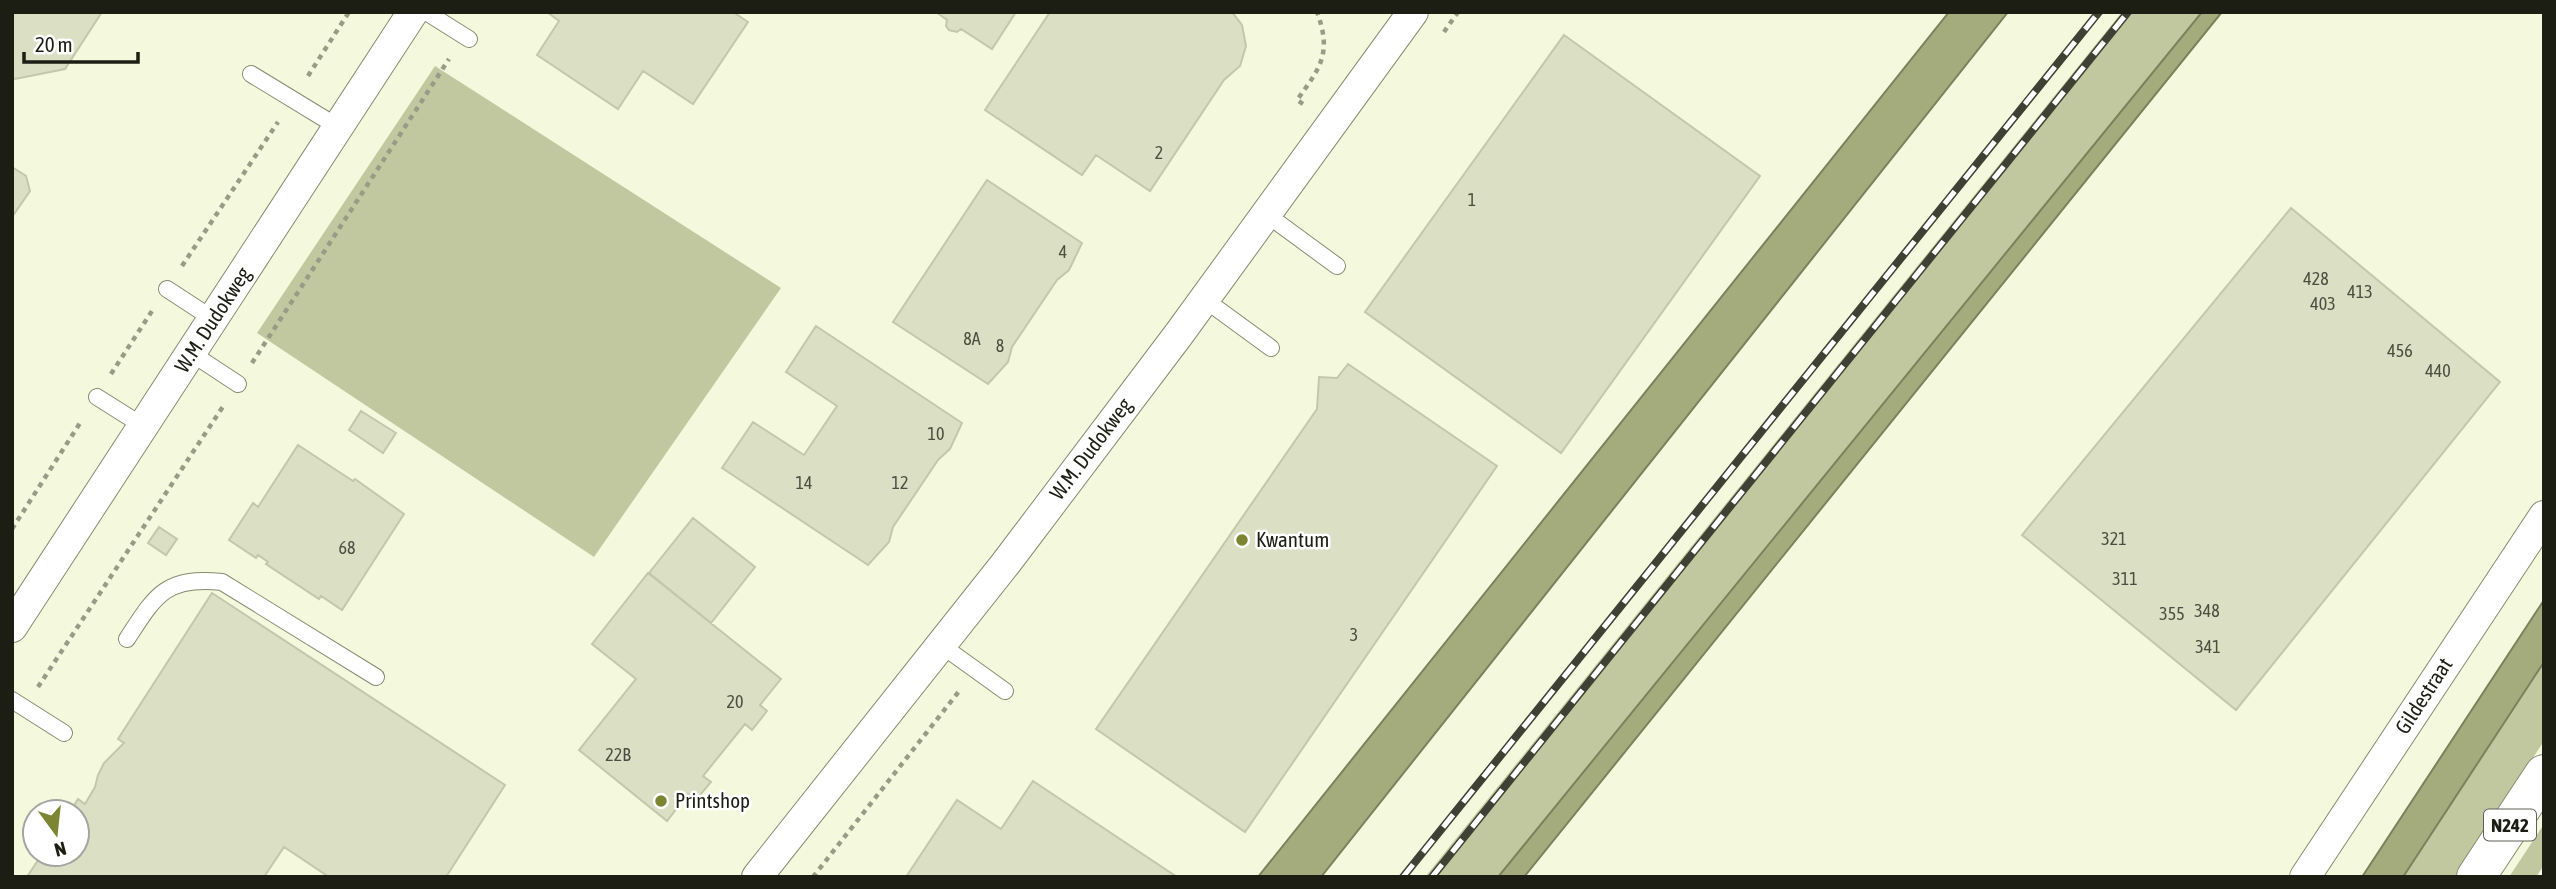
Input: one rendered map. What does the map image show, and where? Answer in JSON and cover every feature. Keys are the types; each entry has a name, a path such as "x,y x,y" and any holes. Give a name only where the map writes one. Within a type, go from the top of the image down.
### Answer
{"main road":[{"name":"N242","path":"2476,877 2544,774"}],"street":[{"name":"W.M. Dudokweg","path":"12,627 413,12"},
{"name":"W.M. Dudokweg","path":"757,877 1014,552 1204,299 1409,14"},
{"name":"Gildestraat","path":"2305,877 2544,516"}],"lane":[{"path":"426,12 468,39"},
{"path":"251,74 338,127"},
{"path":"1266,214 1337,267"},
{"path":"167,289 213,319"},
{"path":"1204,299 1271,348"},
{"path":"191,353 239,384"},
{"path":"97,397 143,426"},
{"path":"127,639 153,599 174,586 197,579 222,582 376,677"},
{"path":"940,645 1005,691"},
{"path":"12,700 64,733"}],"shaded area":[{"path":"1949,12 2008,12 1321,877 1258,877"},
{"path":"2122,12 2202,12 1498,877 1425,877"},
{"path":"2202,12 2222,12 1524,877 1498,877"},
{"path":"435,66 781,288 594,557 257,333"},
{"path":"2544,600 2544,662 2403,877 2362,877"},
{"path":"2544,662 2544,741 2455,877 2400,877"},
{"path":"2544,824 2544,865 2536,877 2509,877"}],"building":[{"path":"12,12 102,12 65,69 15,79 12,77"},
{"path":"547,12 733,12 748,22 693,104 643,71 618,109 537,55 559,21"},
{"path":"936,12 1016,12 992,49 961,29 957,32 949,30 946,26 947,20"},
{"path":"1050,12 1232,12 1242,25 1246,46 1240,66 1224,80 1150,191 1096,155 1082,175 985,110"},
{"path":"1564,35 1760,176 1561,453 1365,312"},
{"path":"12,167 26,176 30,191 12,217"},
{"path":"987,180 1082,243 1069,270 1057,280 1012,347 1008,362 988,384 893,322"},
{"path":"2291,208 2500,382 2236,710 2022,535"},
{"path":"816,326 962,423 950,449 938,460 893,527 889,542 868,565 722,468 753,422 804,455 837,406 786,372"},
{"path":"1348,364 1497,466 1245,832 1096,729 1317,409 1319,377 1337,378"},
{"path":"361,411 396,433 383,453 349,430"},
{"path":"298,445 353,481 355,479 404,514 342,610 321,596 319,599 266,564 268,562 258,555 256,558 229,540 253,503 258,507"},
{"path":"693,518 755,567 711,623 649,573"},
{"path":"159,527 177,539 166,555 148,543"},
{"path":"648,573 781,679 760,705 767,711 752,730 745,724 703,776 711,782 696,800 688,794 667,821 579,750 636,679 592,644"},
{"path":"212,593 505,785 446,877 329,877 284,847 264,877 27,877 33,868 91,868 91,798 89,798 104,763 124,743 118,739"},
{"path":"1033,781 1177,877 906,877 957,800 1001,829"}],"railway":[{"path":"1403,877 2099,12"},
{"path":"1432,877 2128,12"}],"place":[{"name":"Kwantum","path":"1242,540"},
{"name":"Printshop","path":"661,801"}]}
